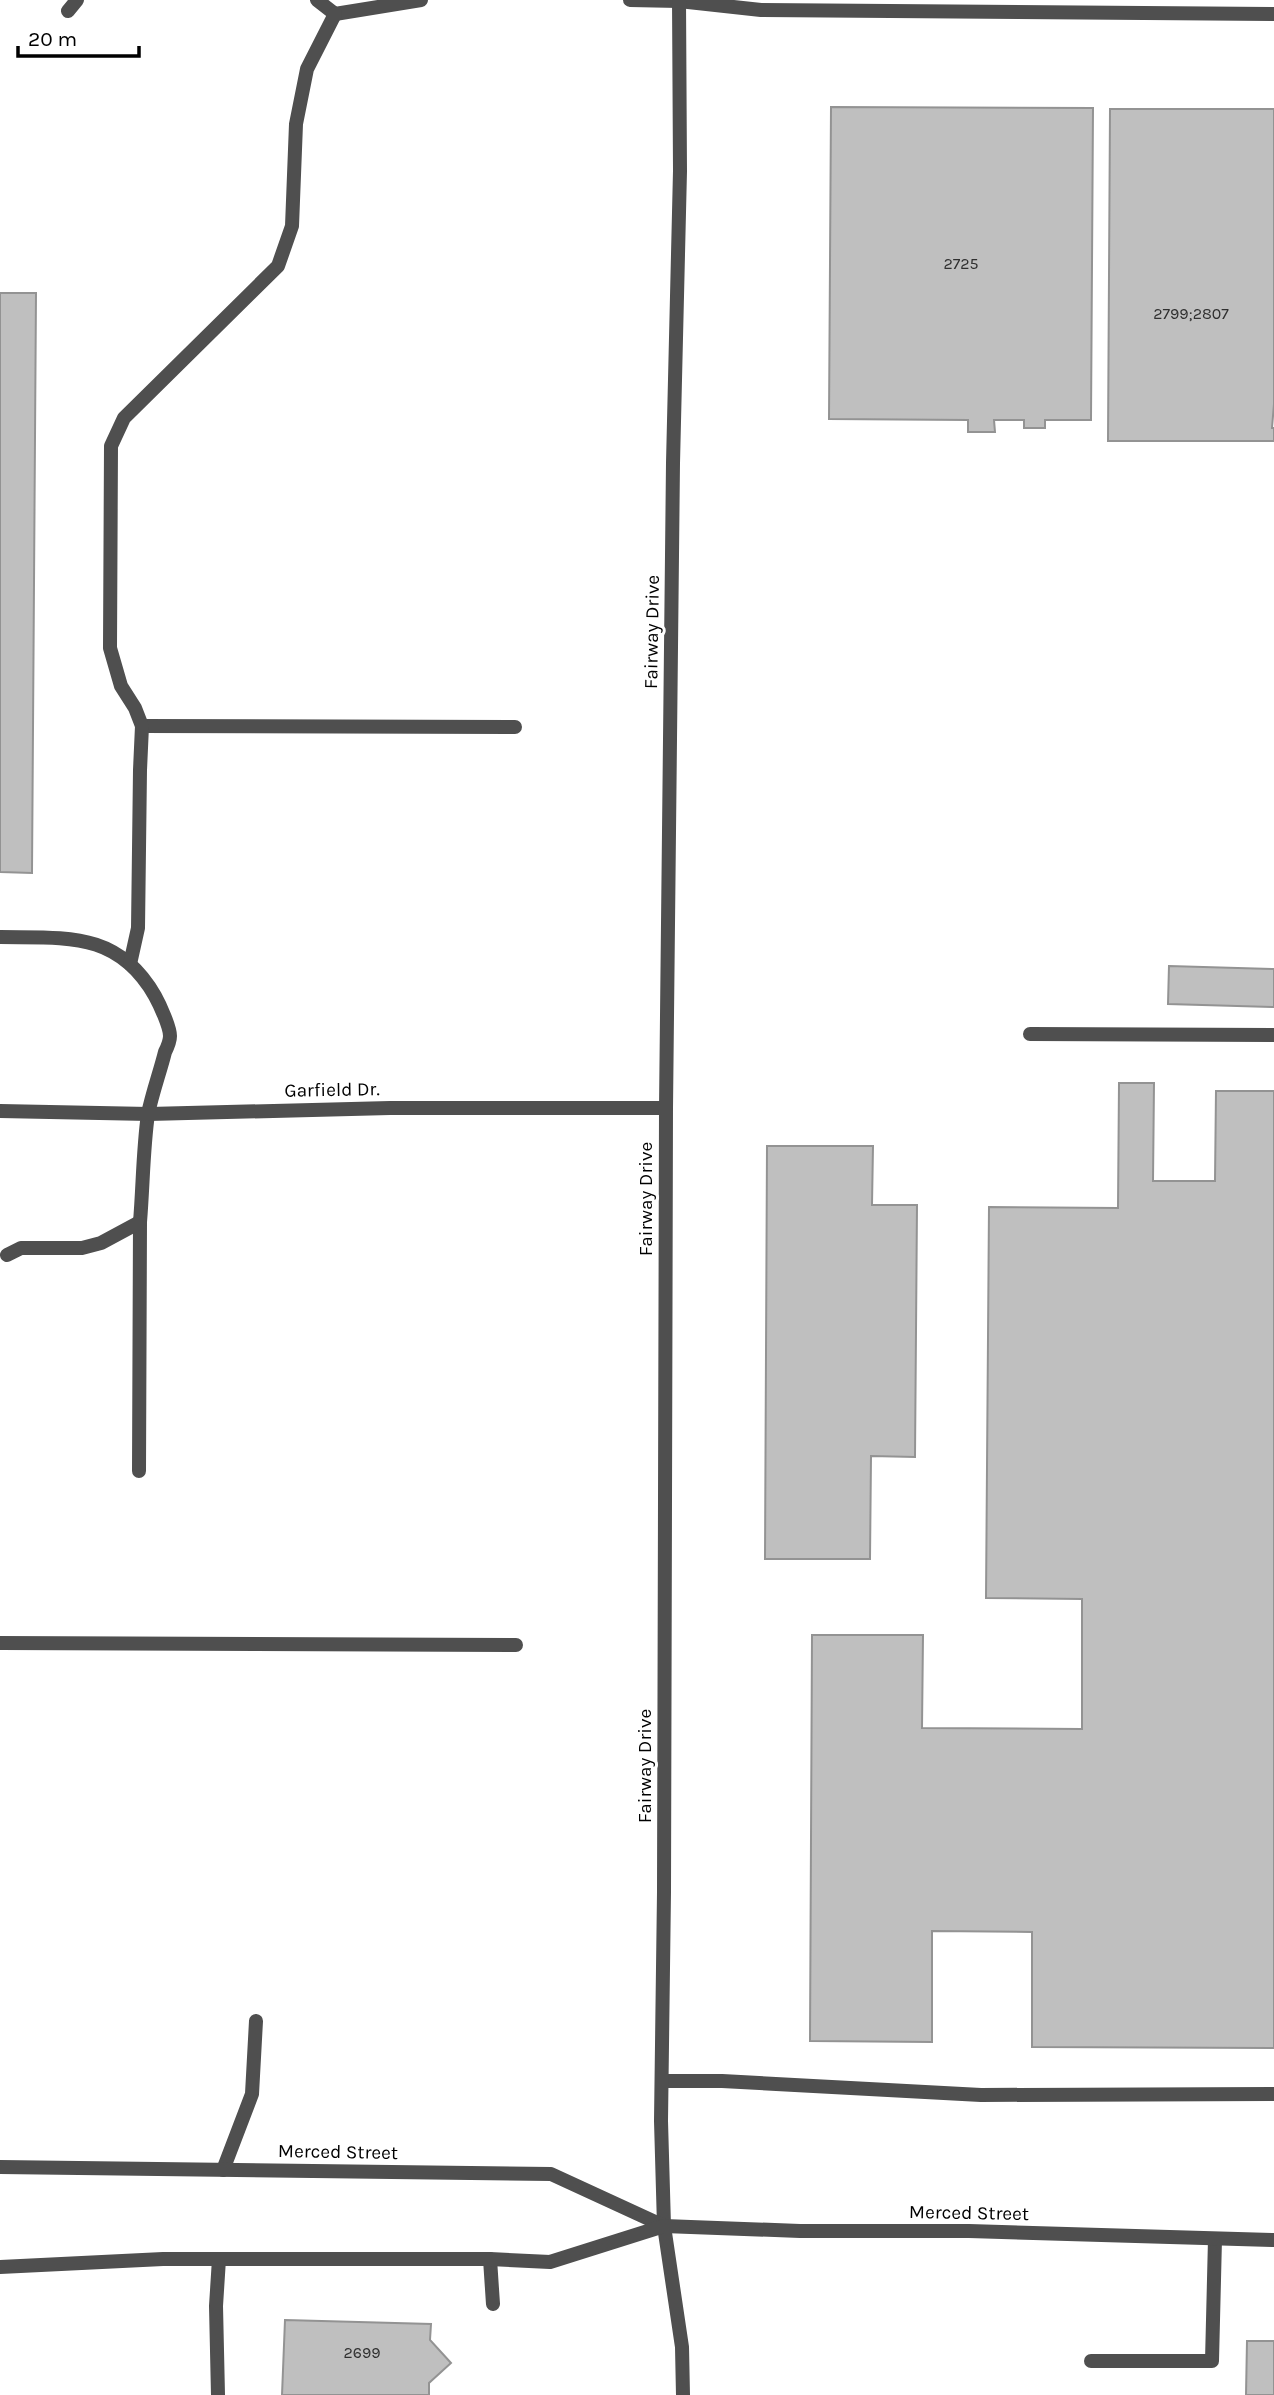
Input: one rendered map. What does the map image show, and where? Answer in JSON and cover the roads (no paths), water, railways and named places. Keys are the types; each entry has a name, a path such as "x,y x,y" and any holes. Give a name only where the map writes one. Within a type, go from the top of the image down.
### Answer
{"street":[{"path":"317,0 335,14 421,0"},
{"path":"630,0 679,0 761,10 878,6 1274,14"},
{"name":"Fairway Drive","path":"679,0 680,171 673,463 666,1108 662,2081 664,2226 682,2347 683,2395"},
{"path":"130,964 138,928 142,726 121,685 110,648 111,446 124,418 278,266 292,226 296,124 307,69 335,14"},
{"path":"142,726 515,727"},
{"path":"0,937 67,938 90,941 105,947 130,964 146,980 160,1004 170,1036 149,1114 141,1222 139,1471"},
{"path":"1030,1034 1274,1035"},
{"name":"Garfield Dr.","path":"0,1111 149,1114 390,1108 666,1108"},
{"path":"7,1255 21,1248 82,1248 101,1243 141,1222"},
{"path":"0,1643 516,1645"},
{"path":"223,2170 252,2094 256,2021"},
{"path":"662,2081 735,2082 981,2095 1274,2094"},
{"name":"Merced Street","path":"0,2167 551,2174 664,2226"},
{"name":"Merced Street","path":"0,2267 163,2259 490,2259 550,2262 664,2226 1274,2240"},
{"path":"1091,2361 1212,2361 1215,2239"},
{"path":"218,2395 216,2306 219,2259"},
{"path":"490,2259 493,2304"}]}
